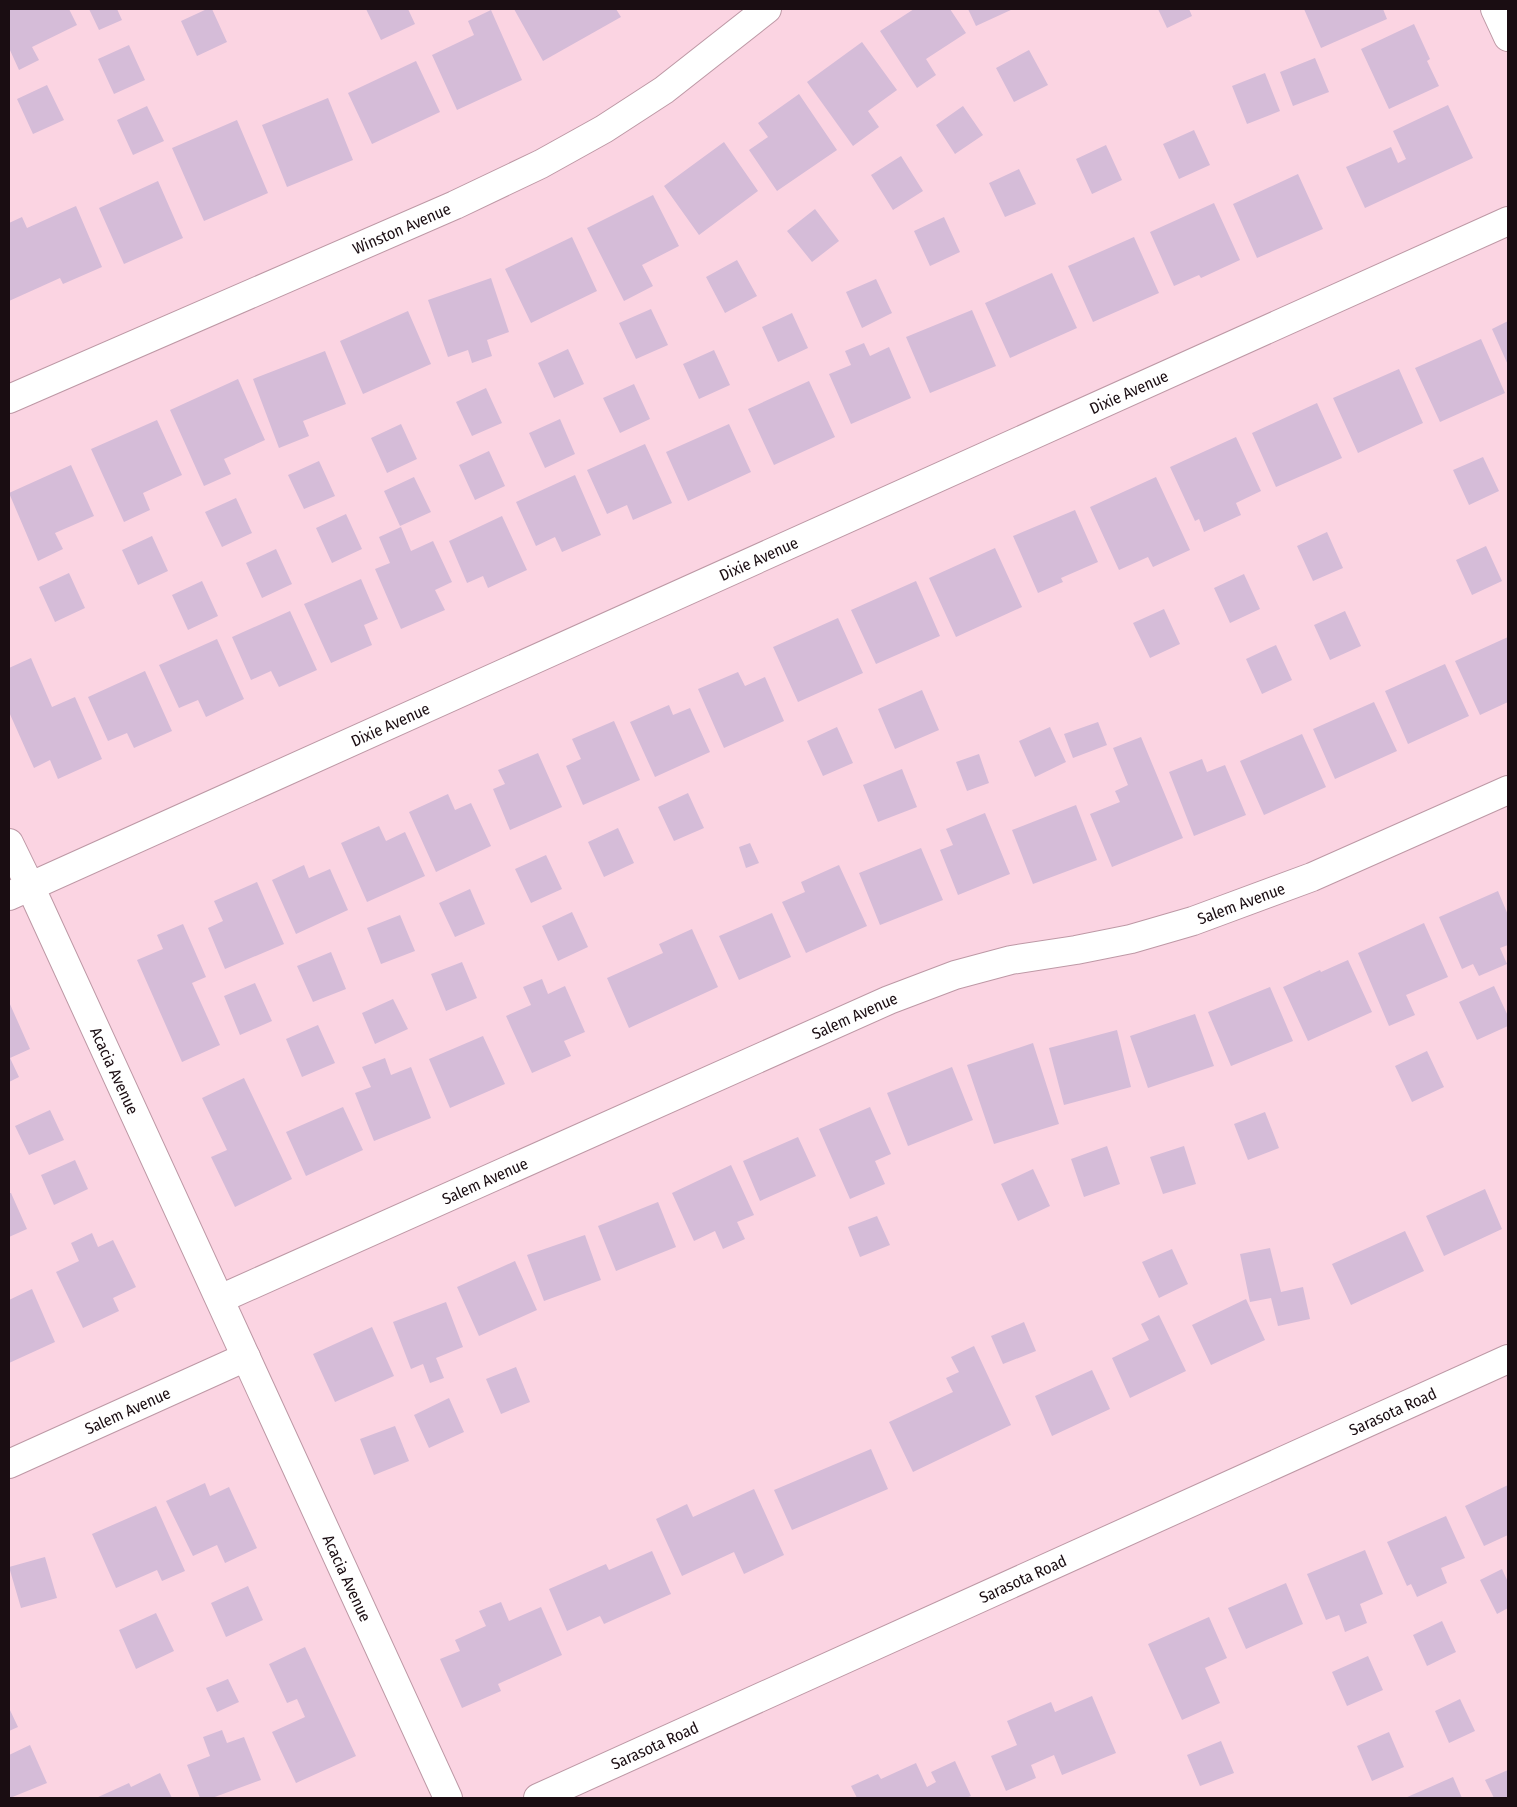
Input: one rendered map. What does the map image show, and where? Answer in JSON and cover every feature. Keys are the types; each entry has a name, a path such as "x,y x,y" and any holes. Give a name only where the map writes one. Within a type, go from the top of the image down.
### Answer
{"street":[{"name":"Winston Avenue","path":"9,399 455,205 541,164 604,129 664,90 767,9"},
{"path":"1495,9 1508,37"},
{"name":"Dixie Avenue","path":"20,891 1508,221"},
{"name":"Salem Avenue","path":"220,1299 889,1000 955,975 1011,960 1131,939 1193,920 1312,877 1508,790"},
{"name":"Acacia Avenue","path":"9,843 20,891 220,1299 448,1798"},
{"name":"Salem Avenue","path":"9,1464 246,1357"},
{"name":"Sarasota Road","path":"538,1798 1508,1359"}],"building":[{"path":"9,9 69,9 77,25 32,47 39,60 19,70 9,48"},
{"path":"89,9 117,9 122,20 99,30"},
{"path":"207,9 212,9 227,42 197,56 181,21"},
{"path":"366,9 408,9 415,24 381,40"},
{"path":"514,9 616,9 621,17 543,61"},
{"path":"914,9 950,9 966,33 926,59 936,75 917,88 880,31"},
{"path":"968,9 1013,9 976,26"},
{"path":"1158,9 1189,9 1192,16 1167,28"},
{"path":"1304,9 1383,9 1387,19 1321,48"},
{"path":"491,10 522,80 457,110 432,55 474,35 468,21"},
{"path":"1414,24 1430,59 1427,61 1439,86 1389,109 1361,49"},
{"path":"862,42 897,90 868,111 879,127 853,146 807,82"},
{"path":"129,45 145,80 114,94 98,59"},
{"path":"1029,50 1048,85 1014,102 996,68"},
{"path":"1315,58 1329,92 1293,106 1280,72"},
{"path":"416,61 440,112 372,144 348,93"},
{"path":"1265,73 1280,111 1247,124 1232,86"},
{"path":"47,85 64,120 33,134 17,99"},
{"path":"799,94 837,150 777,191 749,150 768,137 758,123"},
{"path":"328,98 353,160 287,187 262,125"},
{"path":"1448,105 1473,158 1365,208 1346,167 1391,147 1398,163 1406,159 1393,131"},
{"path":"147,106 164,141 133,155 117,120"},
{"path":"963,106 983,135 955,154 936,125"},
{"path":"237,120 268,193 204,221 172,148"},
{"path":"1194,130 1210,165 1179,179 1163,144"},
{"path":"724,142 758,191 699,235 664,186"},
{"path":"1106,145 1122,180 1092,194 1076,159"},
{"path":"901,156 923,191 893,210 871,175"},
{"path":"1019,169 1036,204 1005,217 989,183"},
{"path":"1298,174 1323,229 1257,258 1233,204"},
{"path":"158,181 183,238 124,264 99,208"},
{"path":"653,195 679,246 642,265 653,286 624,301 587,228"},
{"path":"1214,203 1240,260 1201,278 1199,275 1174,286 1150,232"},
{"path":"76,206 102,267 63,284 60,278 9,301 9,223 22,217 27,228"},
{"path":"815,209 839,241 812,262 787,231"},
{"path":"944,217 960,252 930,266 914,231"},
{"path":"572,237 597,291 531,323 505,269"},
{"path":"1134,237 1159,293 1093,322 1068,266"},
{"path":"737,260 757,296 725,313 706,277"},
{"path":"1052,273 1077,328 1010,358 985,303"},
{"path":"491,278 509,332 487,340 492,356 472,363 468,350 448,357 428,300"},
{"path":"876,279 892,313 862,328 846,292"},
{"path":"651,309 668,345 636,359 619,323"},
{"path":"972,310 996,366 930,393 906,337"},
{"path":"408,311 431,364 363,394 340,341"},
{"path":"792,313 808,348 778,362 762,327"},
{"path":"1508,321 1508,365 1492,329"},
{"path":"1481,339 1505,393 1440,422 1415,368"},
{"path":"864,343 870,356 889,347 911,398 851,424 829,374 851,365 845,351"},
{"path":"568,349 584,384 554,398 538,363"},
{"path":"714,350 730,385 699,399 683,364"},
{"path":"325,351 346,404 303,421 309,436 279,448 253,379"},
{"path":"1399,369 1423,423 1358,453 1333,398"},
{"path":"238,379 265,440 224,459 231,474 204,486 170,410"},
{"path":"809,381 835,437 774,465 748,409"},
{"path":"634,384 650,419 620,433 603,398"},
{"path":"486,388 502,423 472,436 456,402"},
{"path":"1317,403 1342,458 1276,487 1252,433"},
{"path":"560,419 575,454 545,468 529,433"},
{"path":"157,420 182,475 143,493 150,510 124,522 91,449"},
{"path":"401,424 417,459 387,473 371,438"},
{"path":"729,424 751,472 688,501 666,452"},
{"path":"1236,437 1261,491 1236,503 1241,515 1204,532 1199,519 1195,521 1170,467"},
{"path":"645,444 672,503 633,520 627,505 607,514 587,470"},
{"path":"489,451 505,486 475,500 459,465"},
{"path":"1483,457 1499,491 1469,505 1453,470"},
{"path":"319,461 335,496 304,509 288,475"},
{"path":"71,465 94,516 55,533 63,549 38,561 9,493"},
{"path":"575,475 601,535 562,552 555,537 536,546 516,502"},
{"path":"414,477 431,512 400,526 384,491"},
{"path":"1156,477 1190,550 1153,567 1148,557 1119,570 1090,507"},
{"path":"236,498 252,533 222,547 205,512"},
{"path":"1075,510 1098,562 1061,578 1063,582 1038,593 1013,536"},
{"path":"346,514 362,549 332,563 316,528"},
{"path":"502,516 527,570 488,588 483,576 467,583 449,541"},
{"path":"401,527 411,551 433,541 452,582 435,590 445,610 401,629 375,569 390,563 379,537"},
{"path":"1327,532 1343,568 1313,581 1297,546"},
{"path":"152,536 168,571 138,585 122,550"},
{"path":"1486,546 1502,581 1472,595 1456,560"},
{"path":"995,548 1022,607 956,637 929,578"},
{"path":"276,549 292,584 262,598 246,563"},
{"path":"69,573 85,608 55,622 39,587"},
{"path":"1244,574 1260,609 1230,623 1214,588"},
{"path":"361,579 378,619 364,625 372,645 331,663 304,604"},
{"path":"202,581 218,616 188,630 172,595"},
{"path":"916,581 940,636 876,664 851,610"},
{"path":"1164,609 1180,644 1150,658 1133,623"},
{"path":"290,611 317,670 279,687 271,671 251,680 232,637"},
{"path":"1345,611 1361,646 1330,660 1314,625"},
{"path":"838,618 863,673 798,702 773,647"},
{"path":"1508,637 1508,702 1480,715 1455,661"},
{"path":"217,639 244,699 206,717 198,700 179,708 159,665"},
{"path":"1276,645 1292,680 1262,694 1246,659"},
{"path":"31,658 52,707 75,697 102,759 58,779 50,760 34,768 9,712 9,668"},
{"path":"1445,664 1469,716 1408,744 1385,691"},
{"path":"145,671 172,731 134,748 127,733 108,741 88,697"},
{"path":"738,672 745,686 765,677 784,721 724,748 698,689"},
{"path":"922,690 939,730 895,749 878,709"},
{"path":"1374,702 1397,751 1335,779 1313,729"},
{"path":"669,705 673,715 690,708 710,752 655,777 630,722"},
{"path":"614,721 640,780 583,805 566,766 581,759 572,739"},
{"path":"1098,722 1107,745 1073,758 1064,734"},
{"path":"837,727 853,763 823,776 807,741"},
{"path":"1050,727 1066,762 1035,777 1019,741"},
{"path":"1302,734 1326,787 1264,815 1240,761"},
{"path":"1141,737 1183,838 1112,867 1090,814 1120,802 1115,791 1128,785 1113,748"},
{"path":"538,753 562,807 510,830 493,789 505,784 498,770"},
{"path":"979,754 989,783 967,791 956,762"},
{"path":"1202,759 1207,772 1225,765 1246,815 1194,836 1169,772"},
{"path":"902,769 917,807 878,822 863,785"},
{"path":"688,793 704,828 674,841 658,807"},
{"path":"448,794 455,810 471,803 491,846 436,872 409,812"},
{"path":"1076,805 1097,860 1033,884 1012,830"},
{"path":"985,813 1010,874 958,895 940,850 953,845 946,829"},
{"path":"379,826 386,841 405,832 425,876 367,902 341,843"},
{"path":"618,828 634,863 604,877 588,842"},
{"path":"750,843 759,863 746,868 739,847"},
{"path":"921,848 943,900 880,925 859,873"},
{"path":"546,855 562,889 531,903 515,869"},
{"path":"304,865 309,878 330,869 348,910 296,934 272,880"},
{"path":"839,865 867,926 806,953 782,902 805,892 801,882"},
{"path":"257,882 284,944 225,969 208,928 223,921 214,901"},
{"path":"470,889 485,924 455,937 439,903"},
{"path":"1498,891 1508,915 1508,945 1500,948 1507,964 1479,976 1473,964 1462,969 1439,917"},
{"path":"572,912 588,947 558,961 542,926"},
{"path":"772,913 791,957 739,980 719,936"},
{"path":"400,915 415,951 381,964 367,928"},
{"path":"1424,923 1448,977 1406,995 1415,1015 1389,1026 1358,953"},
{"path":"183,924 206,977 192,983 220,1045 182,1062 137,960 163,949 157,935"},
{"path":"692,929 718,987 629,1028 607,978 663,953 659,944"},
{"path":"331,952 346,989 313,1002 297,966"},
{"path":"1348,960 1372,1012 1308,1041 1283,987 1320,970 1321,972"},
{"path":"462,962 477,998 446,1011 431,974"},
{"path":"542,979 548,994 565,986 585,1032 564,1041 571,1056 532,1073 506,1016 531,1005 523,987"},
{"path":"255,983 272,1021 240,1035 224,996"},
{"path":"1494,986 1508,1016 1508,1026 1477,1040 1459,1002"},
{"path":"1270,987 1293,1041 1231,1066 1208,1012"},
{"path":"393,999 408,1029 375,1044 362,1013"},
{"path":"9,1002 30,1049 10,1058 19,1077 9,1082"},
{"path":"1195,1014 1214,1066 1148,1088 1130,1036"},
{"path":"318,1025 335,1063 302,1077 286,1039"},
{"path":"1117,1030 1131,1087 1064,1105 1049,1048"},
{"path":"483,1036 505,1084 450,1108 429,1059"},
{"path":"1033,1043 1059,1124 994,1144 967,1065"},
{"path":"1427,1051 1444,1087 1412,1102 1395,1066"},
{"path":"385,1058 391,1075 411,1067 431,1118 374,1141 355,1093 371,1087 362,1067"},
{"path":"952,1067 973,1120 908,1146 887,1093"},
{"path":"244,1078 292,1179 235,1207 211,1157 227,1150 202,1098"},
{"path":"343,1107 363,1150 306,1176 286,1132"},
{"path":"870,1107 891,1154 875,1161 885,1184 850,1199 819,1129"},
{"path":"50,1110 64,1140 29,1155 15,1126"},
{"path":"1265,1112 1279,1148 1248,1160 1234,1124"},
{"path":"798,1137 816,1176 760,1201 743,1161"},
{"path":"1107,1146 1120,1184 1084,1197 1071,1159"},
{"path":"1184,1146 1196,1184 1163,1194 1150,1157"},
{"path":"75,1160 88,1189 54,1205 41,1175"},
{"path":"731,1165 754,1215 737,1222 745,1239 723,1249 715,1231 694,1241 672,1193"},
{"path":"1033,1169 1050,1206 1018,1221 1001,1184"},
{"path":"1485,1189 1502,1229 1444,1256 1426,1216"},
{"path":"9,1193 11,1193 27,1229 9,1237"},
{"path":"658,1202 676,1247 616,1271 598,1226"},
{"path":"877,1216 890,1245 860,1257 848,1227"},
{"path":"1405,1231 1424,1271 1351,1305 1332,1264"},
{"path":"92,1233 98,1247 113,1240 136,1287 113,1298 119,1311 83,1328 56,1272 79,1261 71,1243"},
{"path":"585,1235 601,1280 544,1301 527,1255"},
{"path":"1270,1248 1281,1292 1303,1287 1310,1319 1278,1326 1271,1298 1250,1302 1240,1254"},
{"path":"1172,1249 1188,1284 1159,1298 1142,1262"},
{"path":"515,1261 537,1310 479,1336 457,1287"},
{"path":"32,1289 55,1342 9,1363 9,1300"},
{"path":"1246,1299 1265,1340 1211,1365 1192,1325"},
{"path":"446,1302 463,1347 436,1358 444,1378 430,1383 423,1364 411,1369 393,1322"},
{"path":"1159,1315 1186,1371 1130,1398 1112,1358 1149,1340 1141,1324"},
{"path":"1024,1322 1036,1351 1003,1364 991,1336"},
{"path":"372,1327 394,1376 335,1402 313,1354"},
{"path":"974,1346 1011,1425 913,1472 889,1422 953,1392 946,1378 959,1372 951,1357"},
{"path":"516,1367 530,1402 501,1414 486,1379"},
{"path":"1092,1370 1110,1409 1052,1436 1035,1396"},
{"path":"449,1398 464,1432 429,1448 414,1415"},
{"path":"395,1426 409,1461 374,1475 360,1439"},
{"path":"871,1449 888,1489 792,1530 774,1490"},
{"path":"205,1483 210,1496 229,1487 257,1548 225,1563 217,1545 193,1556 166,1501"},
{"path":"1508,1485 1508,1535 1484,1546 1465,1506"},
{"path":"754,1489 784,1555 744,1574 734,1552 682,1576 656,1519 687,1504 693,1517"},
{"path":"156,1506 185,1571 162,1581 157,1570 116,1588 92,1534"},
{"path":"1446,1516 1465,1558 1441,1568 1447,1583 1417,1597 1411,1584 1407,1586 1387,1542"},
{"path":"1365,1550 1383,1594 1360,1604 1367,1623 1345,1632 1339,1615 1326,1620 1307,1574"},
{"path":"652,1551 671,1594 604,1624 600,1616 567,1631 549,1589 606,1564 609,1570"},
{"path":"45,1557 57,1598 21,1608 9,1567"},
{"path":"1502,1569 1508,1582 1508,1608 1497,1614 1480,1580"},
{"path":"1286,1583 1303,1624 1246,1649 1228,1608"},
{"path":"248,1586 263,1620 226,1637 211,1603"},
{"path":"501,1602 509,1621 541,1607 562,1655 498,1684 501,1691 462,1708 440,1659 460,1651 455,1640 486,1626 479,1611"},
{"path":"156,1613 174,1651 136,1669 119,1630"},
{"path":"1209,1617 1227,1658 1205,1668 1220,1703 1182,1720 1148,1644"},
{"path":"1442,1621 1456,1652 1427,1666 1413,1635"},
{"path":"305,1647 356,1756 296,1783 272,1732 305,1717 297,1699 287,1703 269,1664"},
{"path":"1368,1656 1383,1690 1347,1706 1332,1672"},
{"path":"228,1679 239,1702 217,1712 206,1688"},
{"path":"1092,1696 1116,1753 1062,1775 1054,1755 1031,1765 1036,1778 1006,1791 991,1756 1017,1745 1007,1721 1051,1702 1055,1712"},
{"path":"1460,1699 1475,1731 1449,1743 1435,1711"},
{"path":"9,1708 18,1727 9,1731"},
{"path":"222,1730 227,1743 244,1737 261,1780 212,1798 200,1798 187,1765 210,1756 203,1737"},
{"path":"1389,1732 1404,1767 1372,1781 1357,1746"},
{"path":"1221,1741 1234,1773 1200,1786 1187,1755"},
{"path":"30,1745 47,1783 10,1798 9,1755"},
{"path":"955,1761 971,1796 966,1798 857,1798 851,1786 878,1774 881,1779 916,1763 927,1787 936,1782 931,1772"},
{"path":"1508,1770 1508,1798 1494,1798 1485,1780"},
{"path":"160,1773 172,1798 96,1798 129,1783 131,1787"},
{"path":"1453,1777 1462,1798 1405,1798"}]}
